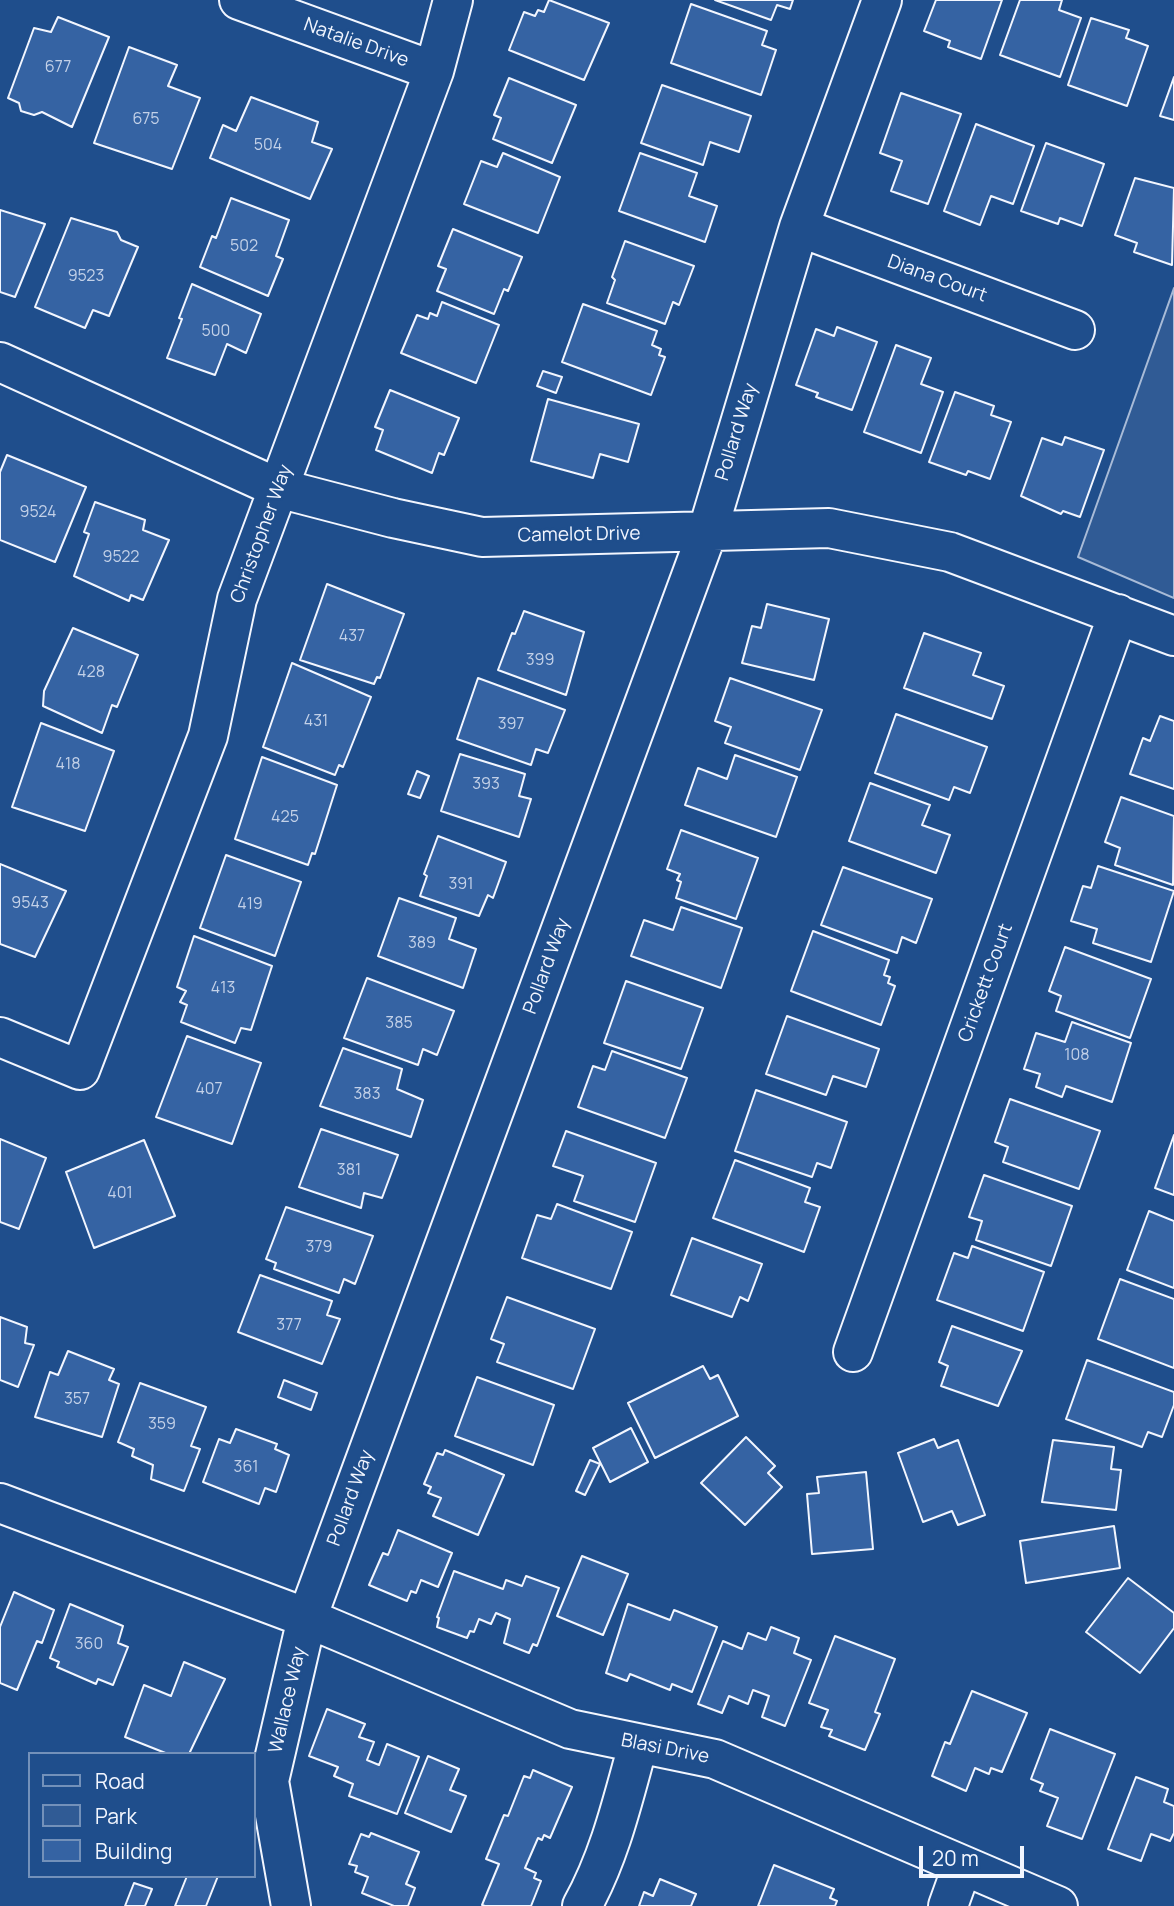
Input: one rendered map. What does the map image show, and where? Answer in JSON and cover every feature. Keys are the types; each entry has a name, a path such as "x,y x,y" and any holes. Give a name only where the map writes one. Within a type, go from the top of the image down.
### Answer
{"street":[{"name":"Natalie Drive","path":"239,0 434,71"},
{"name":"Christopher Way","path":"0,1037 80,1070 208,736 237,599 434,71 453,0"},
{"name":"Pollard Way","path":"307,1618 706,533 799,227 882,0"},
{"name":"Diana Court","path":"799,227 1075,330"},
{"name":"Camelot Drive","path":"0,362 278,488 482,537 829,528 950,552 1174,636"},
{"name":"Crickett Court","path":"853,1352 1118,614"},
{"path":"0,1503 307,1618"},
{"name":"Blasi Drive","path":"307,1618 569,1729 715,1759 1058,1906"},
{"name":"Wallace Way","path":"291,1906 269,1781 307,1618"},
{"path":"582,1906 599,1872 638,1745"},
{"path":"948,1906 962,1867"}],"green space":[{"path":"1174,288 1174,598 1078,557"}],"building":[{"path":"549,0 609,23 584,80 509,50 524,12 535,16 538,10 544,12"},
{"path":"715,0 793,0 790,9 777,5 771,20"},
{"path":"936,0 1002,0 981,59 948,47 950,41 924,31"},
{"path":"1020,0 1062,0 1059,10 1081,18 1060,77 1000,55"},
{"path":"691,4 767,31 762,45 776,50 761,95 671,63"},
{"path":"58,17 109,37 72,127 42,112 34,115 21,111 19,103 8,98 34,28 51,32"},
{"path":"1091,18 1129,30 1126,38 1148,46 1127,106 1068,85"},
{"path":"129,47 177,65 168,86 200,98 172,169 94,143"},
{"path":"1174,77 1174,120 1160,116"},
{"path":"509,78 576,105 552,163 493,139 501,118 494,115"},
{"path":"662,85 751,116 739,152 710,142 703,165 641,143"},
{"path":"901,93 961,114 928,204 891,191 902,161 880,153"},
{"path":"251,97 318,122 312,142 332,149 310,199 210,158 223,125 236,131"},
{"path":"976,124 1034,146 1013,204 991,196 980,225 944,211"},
{"path":"1046,143 1104,164 1082,226 1060,218 1058,224 1021,211"},
{"path":"503,153 560,177 538,233 464,204 481,161 497,167"},
{"path":"640,153 697,173 689,196 717,206 705,242 619,211"},
{"path":"1135,178 1174,188 1172,265 1134,252 1137,243 1115,235"},
{"path":"231,198 289,220 276,256 283,259 268,296 200,267 212,236 216,238"},
{"path":"0,210 45,224 15,297 0,292"},
{"path":"71,218 117,232 121,240 138,247 109,316 93,310 85,328 35,307"},
{"path":"453,229 522,257 508,291 504,289 494,314 437,291 446,269 438,266"},
{"path":"625,241 694,266 679,305 673,302 665,324 607,303 615,280 612,277"},
{"path":"192,284 261,314 246,353 227,344 215,375 167,358"},
{"path":"442,302 499,325 476,383 401,353 417,315 428,319 430,313 437,316"},
{"path":"583,304 657,331 652,345 661,349 659,355 665,357 651,395 562,362"},
{"path":"837,327 877,342 852,410 816,397 818,393 796,385 816,329 834,336"},
{"path":"896,345 931,358 921,384 943,392 921,453 864,432"},
{"path":"543,371 562,377 556,393 537,386"},
{"path":"390,390 459,418 444,455 439,453 432,473 376,450 383,430 375,427"},
{"path":"955,392 994,406 991,415 1011,422 990,479 968,471 966,475 929,462"},
{"path":"548,399 639,424 628,462 600,454 593,478 531,461"},
{"path":"1065,437 1104,450 1080,517 1063,511 1061,514 1021,496 1042,438 1062,445"},
{"path":"7,455 86,487 55,562 0,540 0,472"},
{"path":"95,502 145,520 143,530 169,540 143,600 131,595 129,601 74,576 89,534 84,532"},
{"path":"327,584 404,614 380,678 377,677 374,684 300,660"},
{"path":"767,604 829,619 814,680 742,663 752,626 761,628"},
{"path":"524,611 584,632 566,695 498,670 512,633 515,634"},
{"path":"73,628 138,655 117,707 112,705 102,733 43,706 44,691"},
{"path":"924,633 981,653 973,675 1004,686 992,719 904,688"},
{"path":"292,663 371,697 343,767 339,765 335,775 263,747"},
{"path":"478,678 565,710 548,753 536,749 531,765 457,739"},
{"path":"730,678 822,710 800,770 725,743 731,727 715,721"},
{"path":"896,714 987,747 970,793 954,787 949,800 875,773"},
{"path":"1160,716 1174,721 1174,789 1130,774 1143,738 1150,741"},
{"path":"41,723 114,751 85,831 12,807"},
{"path":"460,754 525,774 519,796 531,799 519,837 441,811"},
{"path":"735,755 797,777 776,837 685,805 698,768 727,779"},
{"path":"262,757 337,785 315,854 312,853 308,865 235,839"},
{"path":"417,771 429,776 420,798 408,794"},
{"path":"870,783 930,805 922,825 950,835 936,873 849,841"},
{"path":"1121,797 1174,816 1173,885 1115,865 1120,848 1105,842"},
{"path":"681,830 758,858 736,919 676,898 681,882 677,880 680,874 667,869"},
{"path":"438,836 506,862 493,898 488,895 479,916 420,896 427,876 424,874"},
{"path":"226,855 301,882 275,956 200,928"},
{"path":"0,864 66,891 35,957 0,944"},
{"path":"1098,866 1174,891 1151,962 1093,943 1097,929 1071,921 1083,886 1091,888"},
{"path":"843,867 932,899 916,943 902,937 897,953 821,925"},
{"path":"399,898 456,918 449,939 476,949 463,988 378,956"},
{"path":"681,907 742,928 721,988 631,956 644,920 673,930"},
{"path":"813,931 889,960 884,975 890,977 888,983 895,986 881,1025 791,991"},
{"path":"194,936 272,966 251,1030 241,1028 235,1043 181,1022 187,1005 180,1002 186,991 177,987"},
{"path":"1065,947 1151,979 1130,1038 1056,1011 1061,996 1049,991"},
{"path":"367,978 454,1011 437,1055 423,1049 418,1065 344,1038"},
{"path":"626,981 703,1008 681,1069 604,1043"},
{"path":"787,1016 879,1049 866,1087 833,1076 826,1095 766,1074"},
{"path":"1072,1022 1131,1043 1112,1102 1066,1086 1062,1097 1036,1087 1040,1074 1024,1069 1036,1033 1065,1042"},
{"path":"187,1036 261,1063 232,1144 156,1117"},
{"path":"343,1048 402,1069 397,1089 423,1100 411,1137 320,1106"},
{"path":"612,1051 687,1078 665,1138 578,1107 593,1066 605,1070"},
{"path":"756,1090 847,1122 831,1168 817,1163 812,1177 735,1151"},
{"path":"1010,1099 1100,1131 1079,1189 1003,1162 1008,1147 995,1142"},
{"path":"321,1129 398,1155 382,1198 364,1193 361,1208 299,1187"},
{"path":"566,1131 656,1163 635,1222 574,1201 583,1176 553,1166"},
{"path":"1174,1135 1174,1195 1155,1188"},
{"path":"0,1139 46,1158 19,1229 0,1222"},
{"path":"144,1140 175,1216 94,1248 66,1172"},
{"path":"735,1160 810,1188 805,1202 820,1207 804,1252 713,1218"},
{"path":"984,1175 1072,1206 1051,1266 976,1240 982,1221 969,1217"},
{"path":"557,1204 632,1232 611,1289 522,1258 537,1215 551,1219"},
{"path":"286,1207 373,1236 355,1284 344,1279 339,1293 274,1269 276,1263 266,1259"},
{"path":"1149,1211 1174,1221 1174,1288 1127,1270"},
{"path":"692,1238 762,1264 748,1301 740,1297 732,1317 671,1295"},
{"path":"972,1246 1044,1272 1023,1331 937,1300 954,1253 968,1258"},
{"path":"260,1275 332,1301 327,1315 340,1319 322,1364 238,1332"},
{"path":"1120,1279 1174,1299 1174,1368 1098,1339"},
{"path":"507,1297 595,1329 573,1389 497,1362 504,1344 491,1339"},
{"path":"0,1317 27,1327 25,1343 34,1345 18,1387 0,1380"},
{"path":"952,1326 1022,1351 998,1406 941,1386 948,1366 939,1362"},
{"path":"68,1351 114,1369 109,1380 119,1384 102,1437 35,1417 50,1372 58,1375"},
{"path":"1087,1360 1174,1392 1174,1405 1162,1437 1148,1432 1142,1447 1066,1419"},
{"path":"703,1366 710,1379 718,1375 738,1416 655,1458 628,1403"},
{"path":"477,1377 554,1405 533,1465 455,1436"},
{"path":"284,1380 317,1393 311,1410 278,1397"},
{"path":"140,1383 206,1407 191,1446 200,1449 184,1491 151,1479 153,1465 132,1456 134,1449 118,1442"},
{"path":"631,1428 648,1462 610,1482 593,1448"},
{"path":"236,1429 277,1444 275,1449 289,1455 276,1492 265,1488 259,1504 203,1482 219,1439 230,1443"},
{"path":"746,1437 775,1466 768,1473 782,1487 745,1525 701,1483"},
{"path":"934,1439 938,1448 958,1440 985,1515 958,1525 952,1511 923,1522 898,1453"},
{"path":"1053,1440 1114,1447 1111,1469 1121,1470 1116,1510 1042,1502"},
{"path":"445,1450 504,1475 478,1535 433,1516 441,1498 428,1493 431,1487 424,1484 437,1453 443,1455"},
{"path":"590,1460 600,1464 585,1495 576,1491"},
{"path":"866,1472 873,1549 812,1554 807,1494 819,1493 817,1477"},
{"path":"1114,1526 1120,1568 1026,1583 1020,1541"},
{"path":"398,1530 452,1553 438,1587 421,1580 416,1593 411,1591 407,1601 369,1585 383,1553 388,1555"},
{"path":"582,1556 628,1574 603,1635 557,1616"},
{"path":"454,1571 503,1589 506,1580 522,1586 526,1576 559,1588 537,1646 533,1644 529,1653 504,1643 510,1619 496,1613 491,1624 479,1619 474,1632 470,1631 467,1638 437,1627 437,1617"},
{"path":"1128,1578 1174,1613 1174,1628 1140,1673 1086,1632"},
{"path":"14,1592 54,1610 42,1643 37,1641 17,1690 0,1683 0,1627"},
{"path":"70,1604 123,1626 118,1643 128,1647 113,1685 98,1679 96,1684 57,1667 59,1662 50,1658"},
{"path":"628,1604 670,1620 674,1610 717,1627 692,1692 672,1684 670,1690 630,1674 627,1681 606,1673"},
{"path":"771,1627 799,1638 794,1653 811,1660 785,1726 762,1717 769,1696 753,1690 748,1704 729,1696 722,1713 698,1704 723,1641 742,1649 748,1633 766,1640"},
{"path":"835,1636 895,1659 875,1712 880,1714 865,1750 829,1736 832,1730 821,1727 828,1710 809,1703"},
{"path":"184,1662 225,1679 190,1752 163,1752 125,1737 144,1685 171,1696"},
{"path":"972,1691 1027,1713 1002,1772 991,1768 989,1774 975,1768 966,1791 932,1776 945,1742 950,1744"},
{"path":"327,1709 365,1724 359,1737 374,1742 367,1760 379,1765 387,1744 419,1757 397,1814 349,1796 353,1784 334,1776 338,1767 309,1756"},
{"path":"1050,1729 1115,1754 1082,1839 1047,1826 1058,1798 1040,1791 1043,1784 1031,1779"},
{"path":"428,1756 459,1769 450,1790 466,1796 451,1832 405,1813"},
{"path":"533,1770 572,1787 550,1838 544,1835 542,1840 538,1838 525,1868 536,1873 534,1878 541,1881 531,1906 482,1905 499,1864 486,1859 504,1815 508,1816 524,1776 530,1778"},
{"path":"1136,1777 1168,1789 1164,1802 1174,1806 1174,1833 1170,1841 1151,1834 1141,1861 1108,1849"},
{"path":"371,1833 419,1852 406,1884 415,1888 408,1906 394,1906 362,1893 368,1877 355,1872 357,1866 349,1864 361,1834 369,1837"},
{"path":"774,1865 834,1889 830,1898 837,1901 835,1906 758,1906"},
{"path":"186,1878 217,1878 206,1906 175,1906"},
{"path":"660,1879 696,1894 691,1906 639,1906 644,1892 653,1896"},
{"path":"134,1883 152,1889 145,1906 125,1906"}]}
